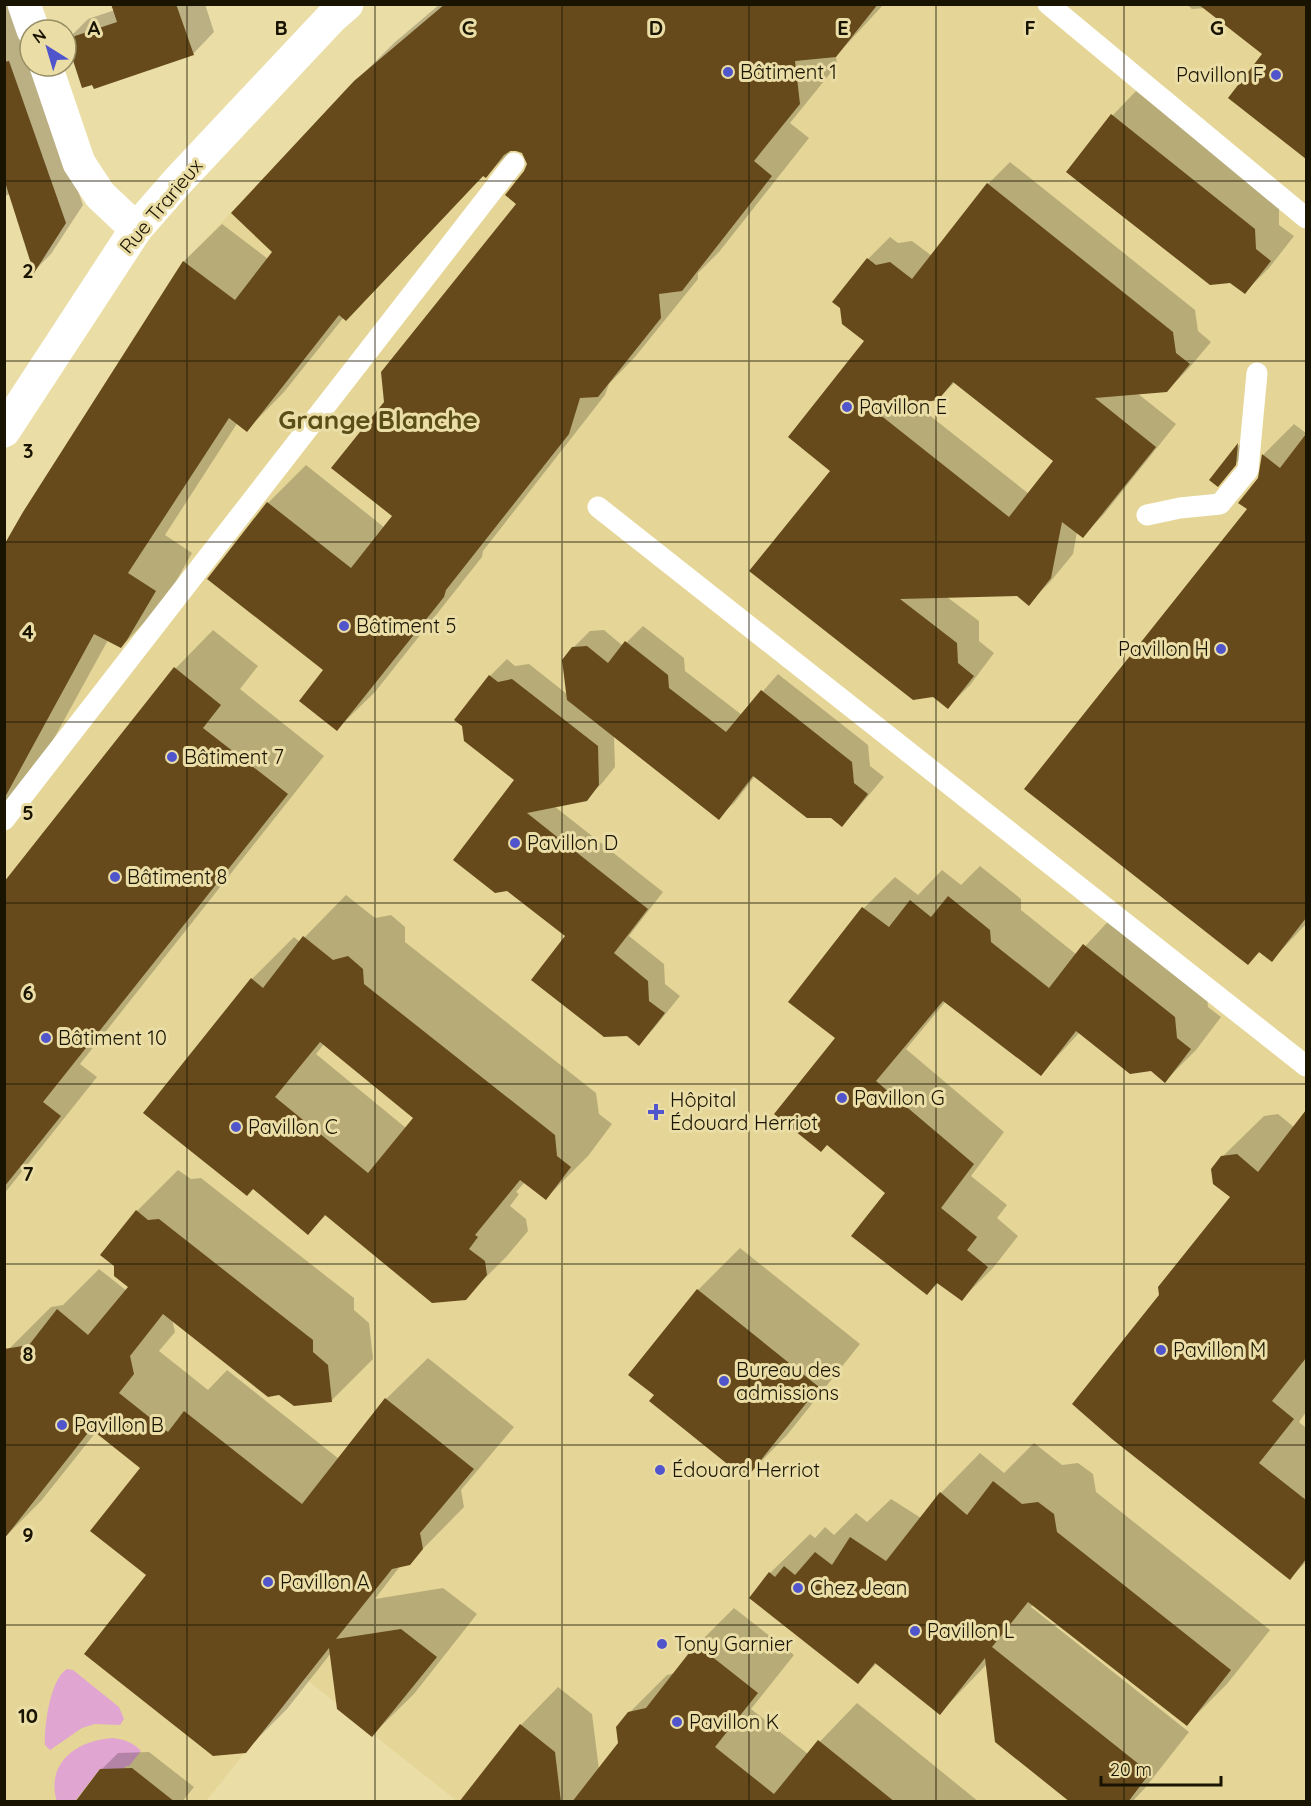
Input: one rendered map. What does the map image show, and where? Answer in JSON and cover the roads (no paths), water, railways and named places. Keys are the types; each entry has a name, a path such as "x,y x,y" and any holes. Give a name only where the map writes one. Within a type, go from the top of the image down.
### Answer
{"street":[{"name":"Rue Trarieux","path":"4,431 136,229 177,182 332,17 347,4"},
{"path":"50,78 80,163 100,195 136,229"}],"lane":[{"path":"1048,4 1306,218"},
{"path":"4,820 514,163"},
{"path":"1147,515 1179,508 1221,504 1248,470 1257,373"},
{"path":"598,507 1306,1066"}],"place":[{"name":"Bâtiment 1","path":"728,72"},
{"name":"Pavillon F","path":"1276,75"},
{"name":"Pavillon E","path":"847,407"},
{"name":"Bâtiment 5","path":"344,626"},
{"name":"Pavillon H","path":"1221,649"},
{"name":"Bâtiment 7","path":"172,757"},
{"name":"Pavillon D","path":"515,843"},
{"name":"Bâtiment 8","path":"115,877"},
{"name":"Bâtiment 10","path":"46,1038"},
{"name":"Pavillon G","path":"842,1098"},
{"name":"Hôpital Édouard Herriot","path":"656,1112"},
{"name":"Pavillon C","path":"236,1127"},
{"name":"Pavillon M","path":"1161,1350"},
{"name":"Bureau des admissions","path":"724,1381"},
{"name":"Pavillon B","path":"62,1425"},
{"name":"Édouard Herriot","path":"660,1470"},
{"name":"Pavillon A","path":"268,1582"},
{"name":"Chez Jean","path":"798,1588"},
{"name":"Pavillon L","path":"915,1631"},
{"name":"Tony Garnier","path":"662,1644"},
{"name":"Pavillon K","path":"677,1722"}],"district":[{"name":"Grange Blanche","path":"378,420"}]}
